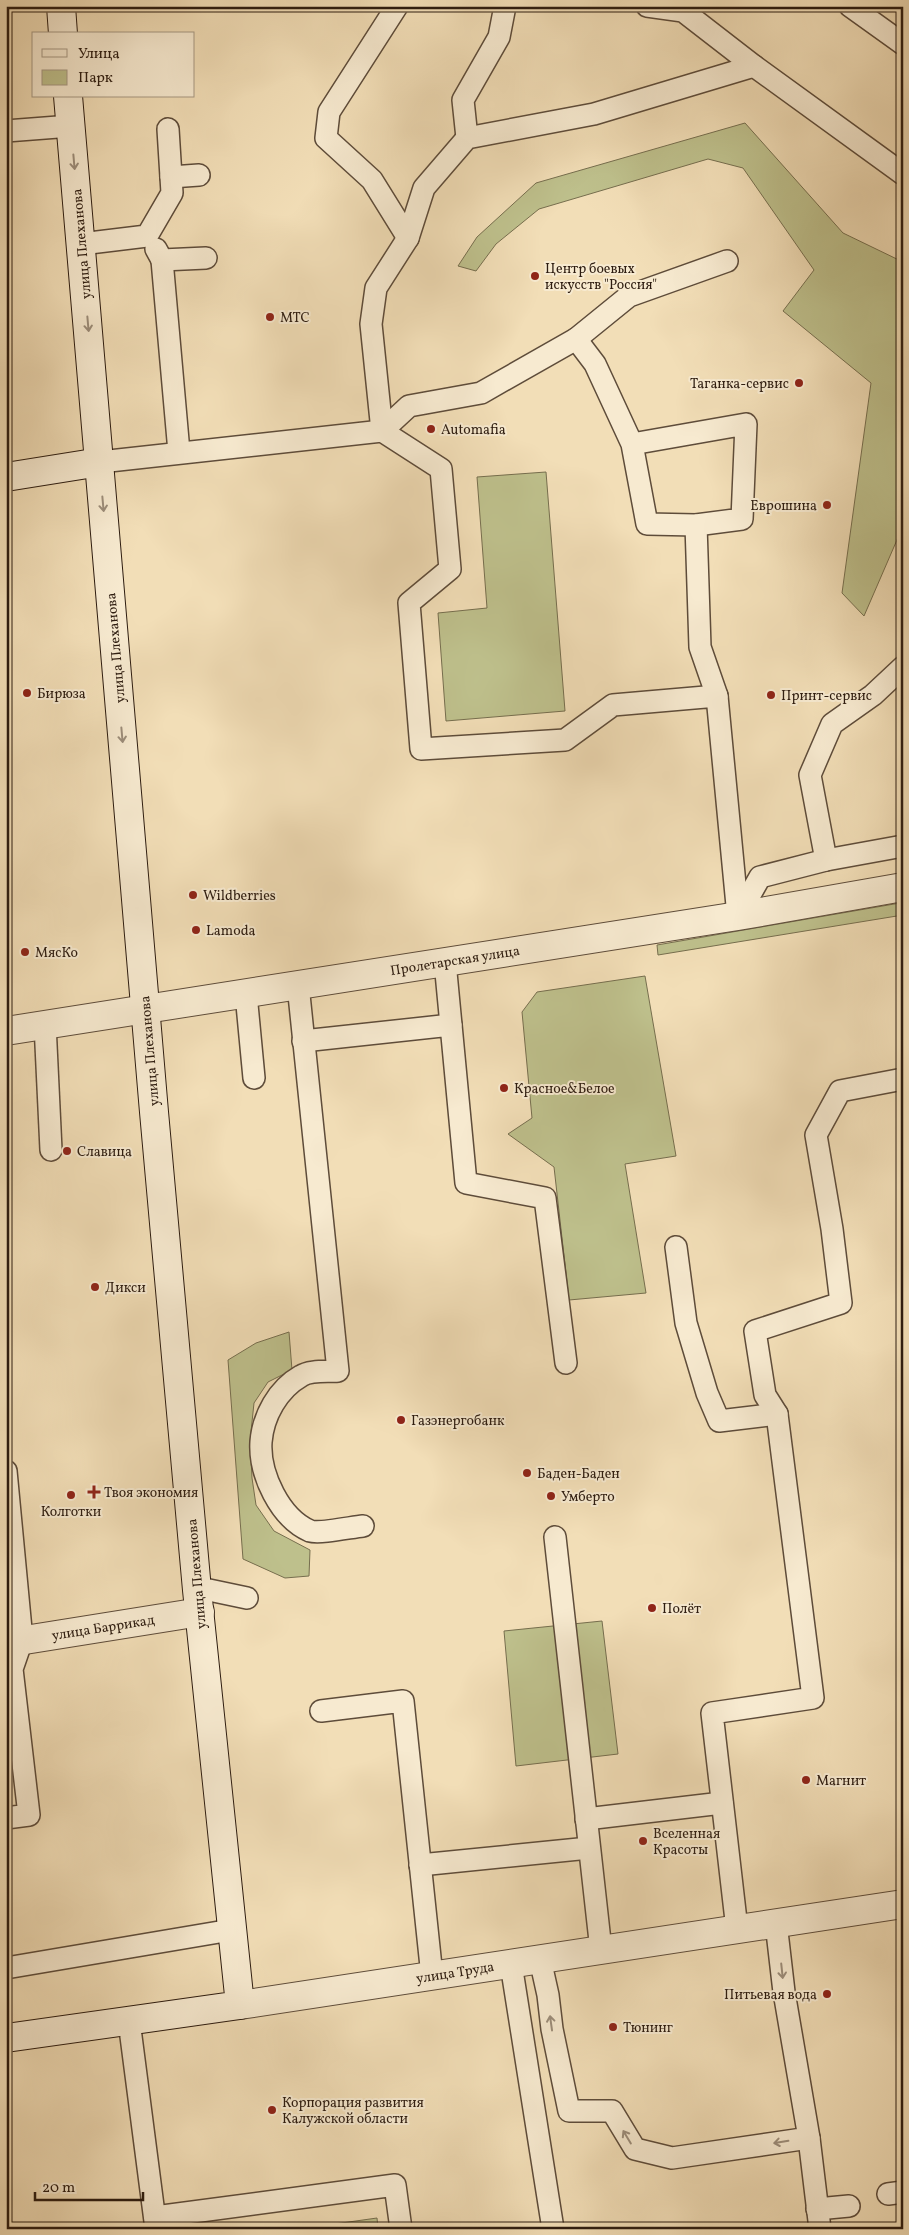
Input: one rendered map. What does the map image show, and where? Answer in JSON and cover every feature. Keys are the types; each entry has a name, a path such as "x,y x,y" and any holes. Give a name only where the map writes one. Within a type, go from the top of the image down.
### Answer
{"street":[{"path":"61,6 63,32"},
{"name":"улица Плеханова","path":"68,98 145,1009 198,1601 240,2005"},
{"path":"6,477 100,462"},
{"name":"Пролетарская улица","path":"6,1031 738,916 903,887"},
{"name":"улица Баррикад","path":"14,1641 198,1601"},
{"name":"улица Труда","path":"6,2038 240,2005 903,1904"}],"lane":[{"path":"397,6 328,112 326,138 372,180 408,238"},
{"path":"467,138 463,100 499,37 505,6"},
{"path":"647,6 682,11 754,66 903,174"},
{"path":"850,6 903,44"},
{"path":"382,431 371,324 376,288 408,238 424,188 467,138 594,114 754,66"},
{"path":"6,131 71,126"},
{"path":"147,236 172,193 168,129"},
{"path":"171,177 199,175"},
{"path":"81,244 147,236"},
{"path":"147,236 162,260 179,452"},
{"path":"162,260 206,258"},
{"path":"100,462 382,431 408,406 481,394 576,339 629,296 728,261"},
{"path":"576,339 595,364 632,444 647,524 696,525 742,519 746,424 632,444"},
{"path":"382,431 441,470 450,569 409,603 421,749 565,740 613,705 717,696"},
{"path":"696,525 700,647 717,696 738,916"},
{"path":"826,860 810,775 832,724 872,695 903,667"},
{"path":"738,916 760,877 826,860 903,846"},
{"path":"445,962 466,1184 545,1198 566,1363"},
{"path":"298,985 338,1371 302,1375 281,1392 268,1413 261,1442 265,1472 278,1501 296,1522 312,1532 363,1526"},
{"path":"246,994 254,1078"},
{"path":"44,1024 51,1150"},
{"path":"303,1041 451,1025"},
{"path":"737,1929 712,1713 813,1698 777,1414 765,1395 755,1330 841,1303 832,1229 816,1136 840,1091 903,1079"},
{"path":"676,1247 686,1323 707,1393 719,1422 777,1414"},
{"path":"6,1471 14,1641 12,1669 29,1815 6,1818"},
{"path":"555,1537 601,1950"},
{"path":"198,1601 209,1590 247,1598"},
{"path":"321,1711 403,1701 432,1976"},
{"path":"586,1819 722,1803"},
{"path":"420,1865 589,1848"},
{"path":"776,1923 784,1992 809,2138 818,2219 849,2206"},
{"path":"6,1968 231,1930"},
{"path":"540,1959 569,2111 612,2111 635,2149 672,2158 809,2138"},
{"path":"511,1964 553,2229"},
{"path":"129,2021 155,2223 395,2184 401,2229"}],"green space":[{"path":"745,123 843,233 903,262 903,526 864,616 842,593 871,383 783,311 814,270 743,168 708,159 539,209 496,244 476,271 458,266 477,237 536,183"},
{"path":"546,472 565,711 446,721 438,613 487,608 477,477"},
{"path":"903,904 903,915 658,955 657,945"},
{"path":"645,976 676,1156 625,1164 646,1293 569,1300 554,1167 508,1134 532,1118 522,1012 537,992"},
{"path":"289,1332 292,1370 268,1382 254,1403 250,1441 256,1505 274,1531 310,1550 309,1576 285,1578 243,1559 228,1360 256,1343"},
{"path":"602,1621 618,1754 516,1766 504,1631"},
{"path":"377,2218 378,2229 299,2229"}],"place":[{"name":"Центр боевых искусств \"Россия\"","path":"535,276"},
{"name":"МТС","path":"270,317"},
{"name":"Таганка-сервис","path":"799,383"},
{"name":"Automafia","path":"431,429"},
{"name":"Еврошина","path":"827,505"},
{"name":"Бирюза","path":"27,693"},
{"name":"Принт-сервис","path":"771,695"},
{"name":"Wildberries","path":"193,895"},
{"name":"Lamoda","path":"196,930"},
{"name":"МясКо","path":"25,952"},
{"name":"Красное&Белое","path":"504,1088"},
{"name":"Славица","path":"67,1151"},
{"name":"Дикси","path":"95,1287"},
{"name":"Газэнергобанк","path":"401,1420"},
{"name":"Баден-Баден","path":"527,1473"},
{"name":"Твоя экономия","path":"94,1492"},
{"name":"Колготки","path":"71,1495"},
{"name":"Умберто","path":"551,1496"},
{"name":"Полёт","path":"652,1608"},
{"name":"Магнит","path":"806,1780"},
{"name":"Вселенная Красоты","path":"643,1841"},
{"name":"Питьевая вода","path":"827,1994"},
{"name":"Тюнинг","path":"613,2027"},
{"name":"Корпорация развития Калужской области","path":"272,2110"}]}
